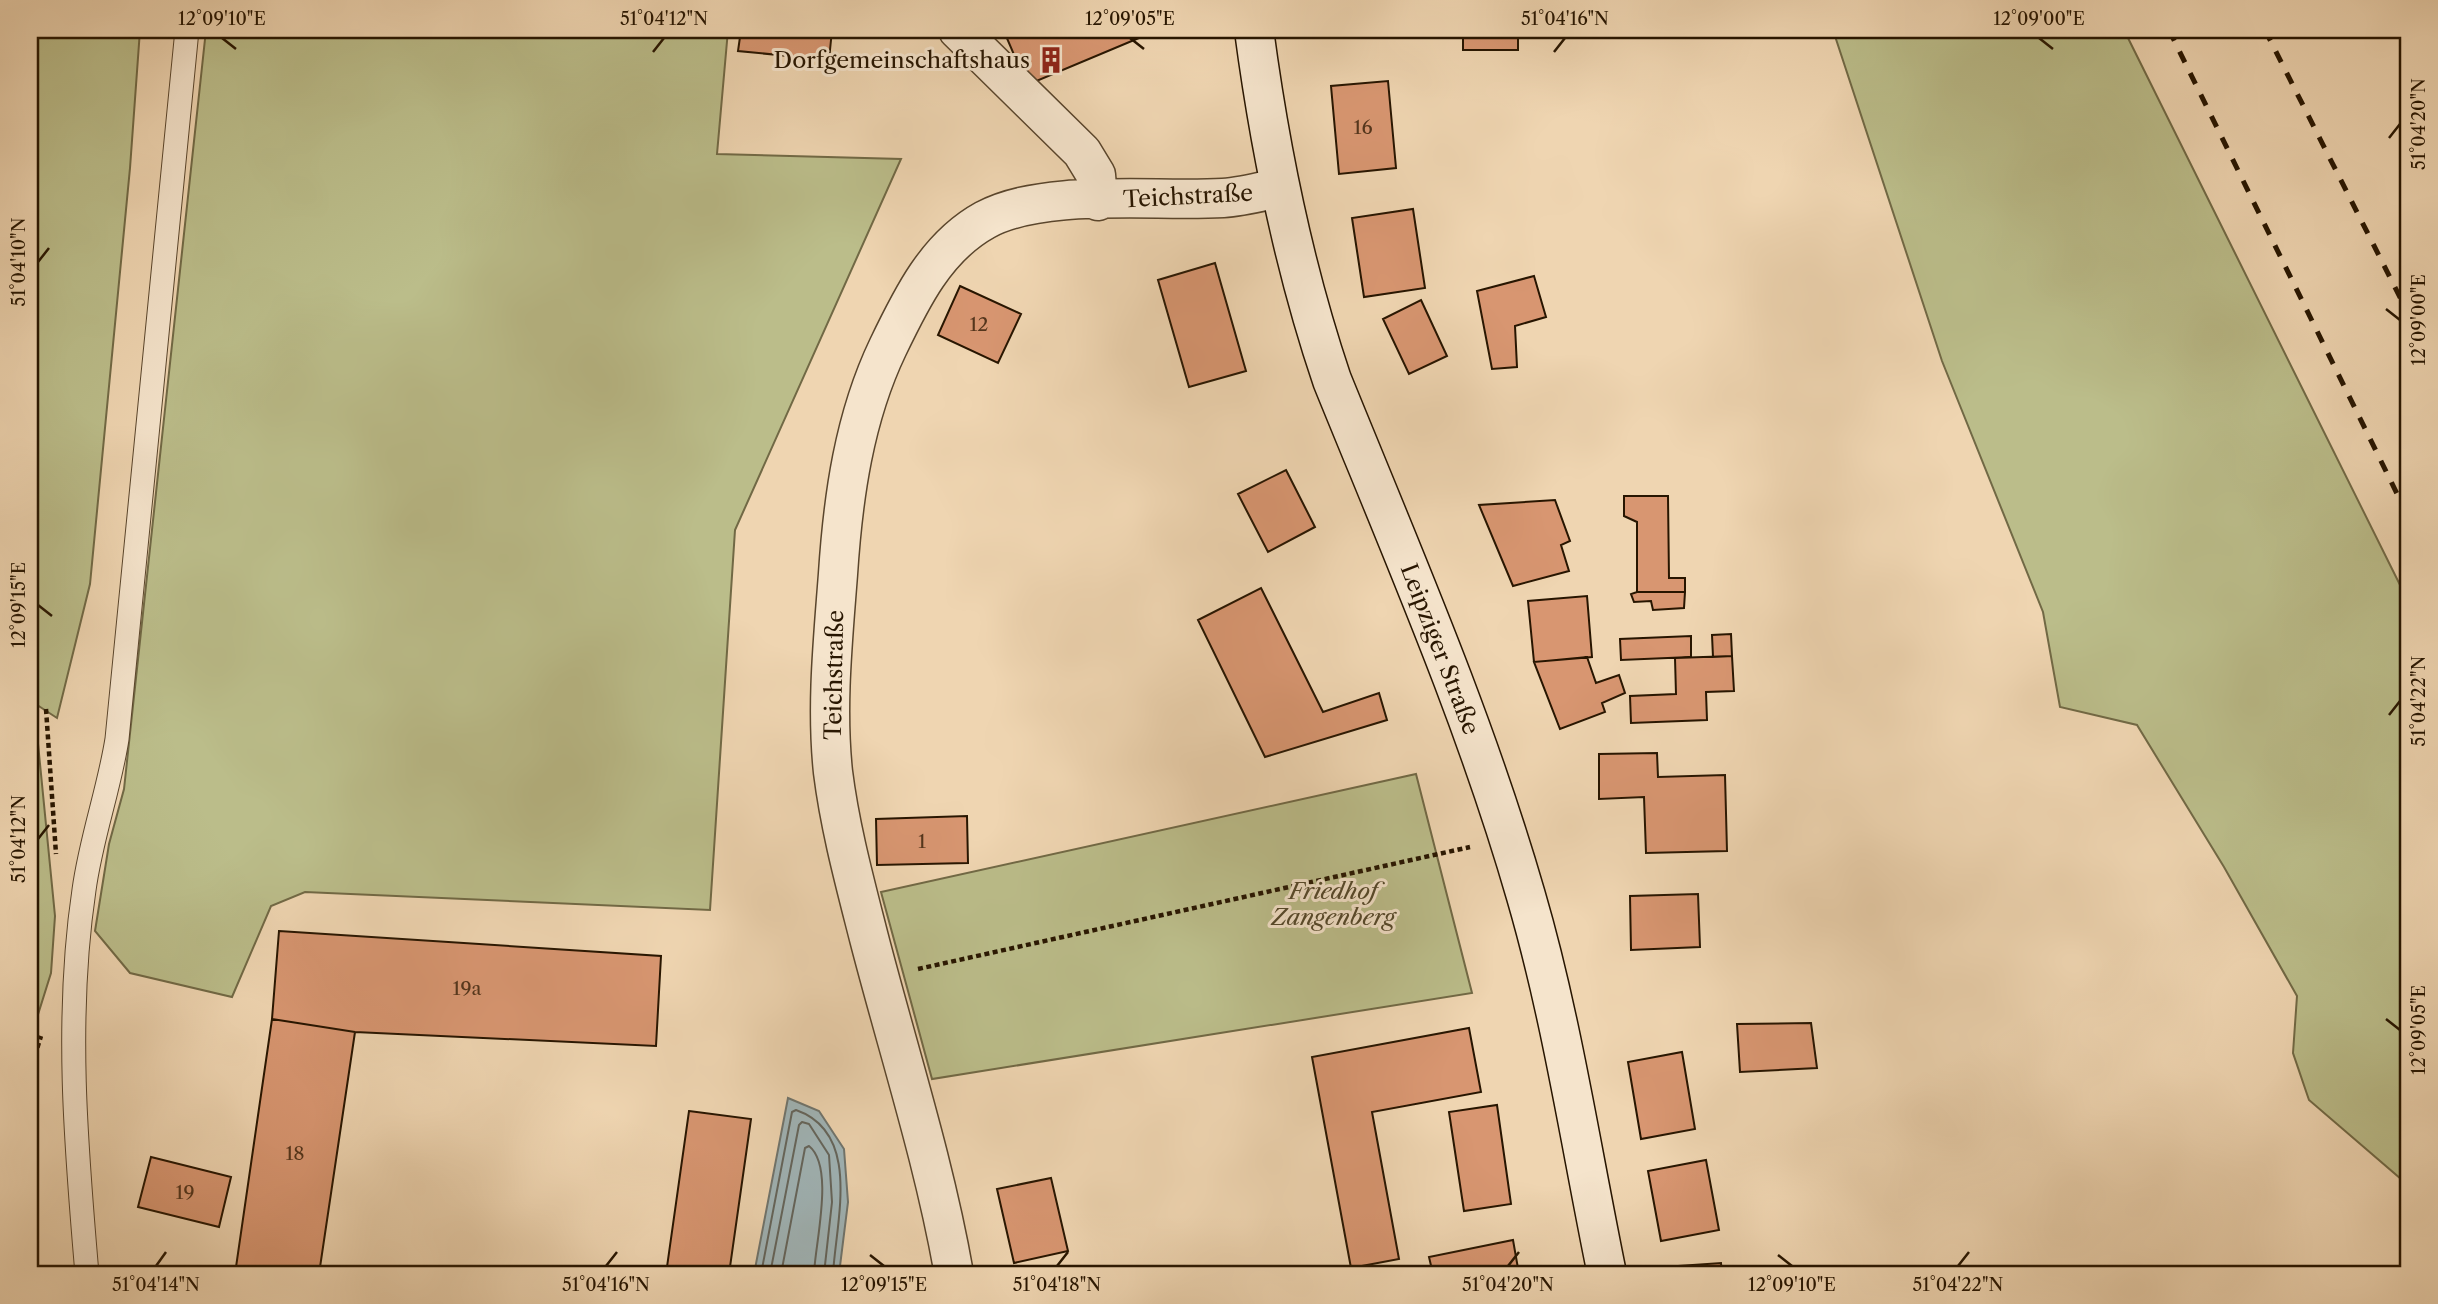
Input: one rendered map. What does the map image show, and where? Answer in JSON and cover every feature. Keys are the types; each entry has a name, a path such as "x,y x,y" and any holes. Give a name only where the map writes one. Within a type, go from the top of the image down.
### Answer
{"street":[{"name":"Teichstraße","path":"958,30 1082,152 1096,175 1098,201"},
{"name":"Leipziger Straße","path":"1254,30 1278,188 1301,285 1332,380 1452,676 1508,839 1541,956 1607,1274"},
{"name":"Teichstraße","path":"954,1274 922,1134 841,827 833,770 830,716 841,525 853,457 872,386 903,317 943,254 972,228 1008,210 1029,205 1098,201 1219,198 1278,188"}],"lane":[{"path":"87,1274 74,1041 83,891 91,848 105,803 117,738 187,30"}],"path":[{"path":"46,709 57,857 67,879 83,891"},
{"path":"922,968 1508,839"}],"green space":[{"path":"30,30 140,30 130,168 90,584 57,718 34,703 55,916 51,973 30,1040"},
{"path":"206,30 728,30 717,154 901,159 735,530 710,910 305,892 271,906 232,997 130,973 95,931 109,844 124,789"},
{"path":"1833,30 2124,30 2129,40 2408,601 2408,1185 2309,1100 2293,1053 2297,996 2224,867 2137,725 2060,707 2043,612 1942,361"},
{"name":"Friedhof Zangenberg","path":"1416,774 1472,993 932,1079 881,892"},
{"path":"30,1180 37,1274 30,1274"}],"water":[{"path":"788,1098 819,1111 844,1149 848,1202 839,1274 754,1274"}],"building":[{"path":"741,30 832,30 829,60 738,51"},
{"name":"Dorfgemeinschaftshaus","path":"1021,30 1158,30 1027,85 1006,36"},
{"path":"1463,30 1518,30 1518,50 1463,50"},
{"path":"1388,81 1396,168 1339,174 1331,86"},
{"path":"1413,209 1425,288 1364,297 1352,218"},
{"path":"1215,263 1246,371 1189,387 1158,280"},
{"path":"1534,276 1546,317 1515,326 1517,367 1492,369 1477,291"},
{"path":"960,286 1021,314 998,363 938,335"},
{"path":"1421,300 1447,356 1409,374 1383,319"},
{"path":"1286,470 1315,527 1268,552 1238,494"},
{"path":"1624,496 1668,496 1669,578 1685,578 1685,592 1637,592 1637,522 1624,516"},
{"path":"1555,500 1570,541 1561,545 1569,571 1513,586 1479,505"},
{"path":"1261,588 1323,712 1379,693 1387,720 1265,757 1198,620"},
{"path":"1685,592 1684,608 1653,610 1651,601 1634,602 1631,594"},
{"path":"1587,596 1592,657 1534,662 1528,601"},
{"path":"1731,634 1732,656 1713,657 1712,635"},
{"path":"1691,636 1691,657 1621,660 1620,639"},
{"path":"1732,656 1734,691 1706,692 1707,720 1631,723 1630,696 1676,694 1675,658"},
{"path":"1587,657 1596,683 1619,675 1625,693 1602,703 1605,712 1560,729 1534,662"},
{"path":"1657,753 1658,777 1725,775 1727,851 1646,853 1644,797 1599,799 1599,754"},
{"path":"967,816 968,863 877,865 876,819"},
{"path":"1698,894 1700,947 1631,950 1630,896"},
{"path":"279,931 661,956 656,1046 355,1032 272,1019"},
{"path":"272,1019 355,1032 319,1274 235,1274"},
{"path":"1811,1023 1817,1068 1740,1072 1737,1024"},
{"path":"1469,1028 1481,1092 1372,1112 1399,1259 1351,1268 1312,1057"},
{"path":"1682,1052 1695,1129 1641,1139 1628,1062"},
{"path":"1497,1105 1511,1204 1464,1211 1449,1112"},
{"path":"689,1111 751,1119 729,1274 666,1274"},
{"path":"151,1157 231,1177 219,1227 138,1207"},
{"path":"1706,1160 1719,1230 1661,1241 1648,1171"},
{"path":"1051,1178 1068,1251 1014,1263 997,1189"},
{"path":"1513,1240 1519,1274 1433,1274 1429,1257"},
{"path":"1721,1263 1722,1274 1680,1274 1679,1266"}],"railway":[{"path":"2169,30 2408,516"},
{"path":"2265,30 2408,313"}],"place":[{"name":"Dorfgemeinschaftshaus","path":"1051,60"}]}
